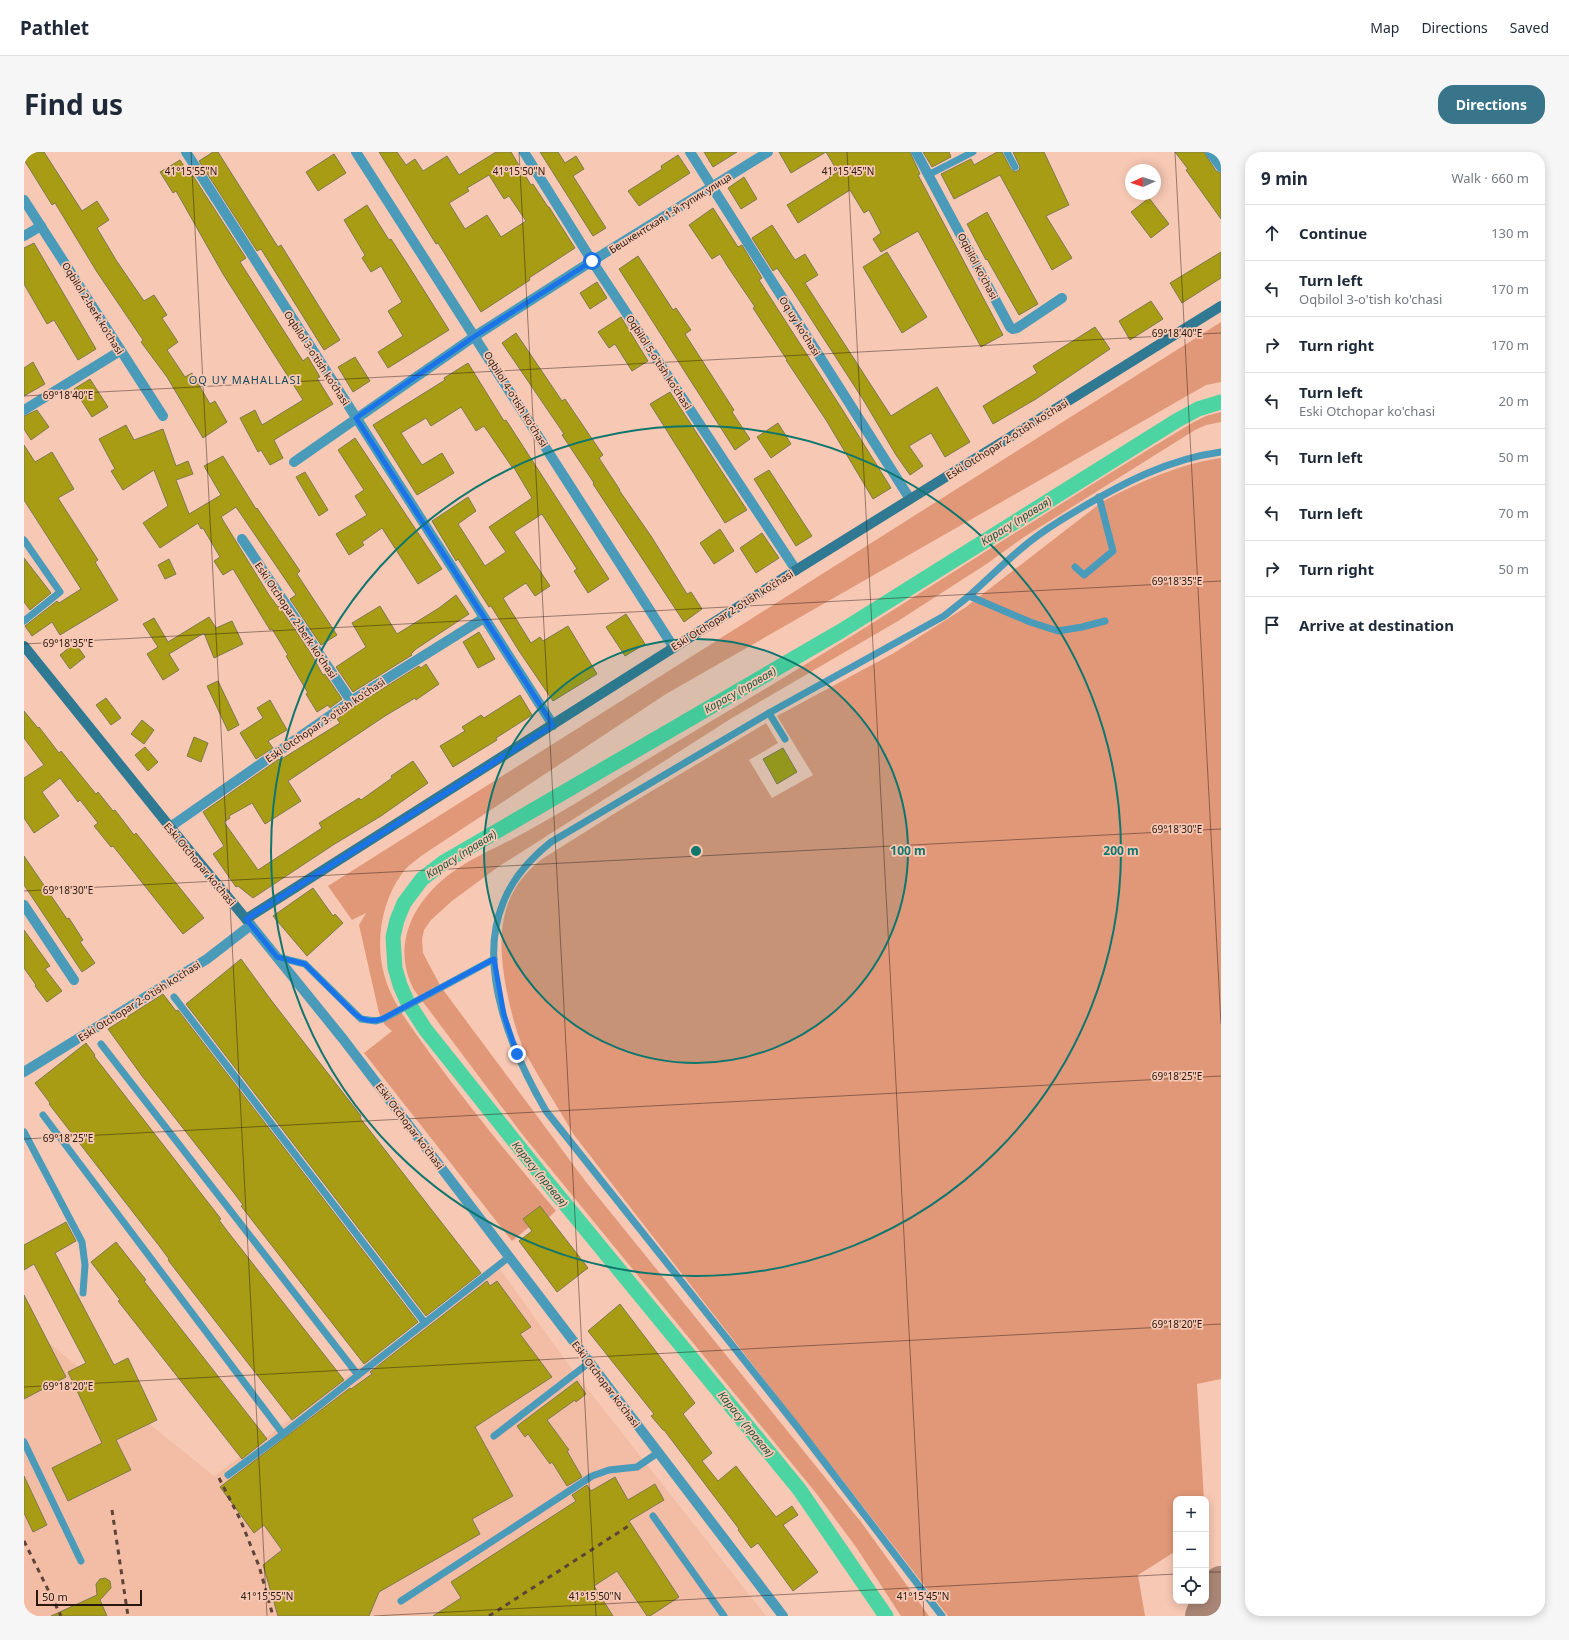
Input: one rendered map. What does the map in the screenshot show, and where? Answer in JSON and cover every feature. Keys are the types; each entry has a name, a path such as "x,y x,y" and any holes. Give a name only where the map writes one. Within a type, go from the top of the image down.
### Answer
{"street":[{"name":"Oqbilol 3-o'tish ko'chasi","path":"186,152 553,725"},
{"name":"Oqbilol 4-o'tish ko'chasi","path":"356,152 674,648"},
{"name":"Oqbilol 5-o'tish ko'chasi","path":"524,152 592,261 796,570"},
{"name":"Oq uy ko'chasi","path":"690,152 910,500"},
{"name":"Бешкентская 1-й тупик улица","path":"294,462 475,336 592,261 768,152"},
{"name":"Oqbilol ko'chasi","path":"916,152 1010,327 1013,329 1016,328 1062,298"},
{"path":"1210,152 1221,167"},
{"name":"Oqbilol 2-berk ko'chasi","path":"24,200 163,416"},
{"path":"24,236 41,226"},
{"name":"Eski Otchopar 2-o'tish ko'chasi","path":"24,1072 207,959 249,922 553,725 796,570 1221,306"},
{"path":"24,410 120,351"},
{"name":"Eski Otchopar 2-berk ko'chasi","path":"242,539 351,701"},
{"name":"Eski Otchopar 3-o'tish ko'chasi","path":"170,827 351,701 484,618"},
{"name":"Eski Otchopar ko'chasi","path":"24,646 343,1039 783,1616"},
{"path":"24,905 74,980"}],"lane":[{"path":"928,174 974,152"},
{"path":"1007,152 1015,167"},
{"path":"942,1616 798,1428 546,1111 523,1069 513,1045 500,995 494,959 496,928 503,903 516,880 538,853 558,837 769,713 944,616 969,596 1027,544 1099,497 1159,468 1193,457 1221,452"},
{"path":"1075,567 1084,575 1113,550 1099,497"},
{"path":"24,540 60,592 24,621"},
{"path":"969,596 1030,622 1058,631 1105,621"},
{"path":"769,713 785,739"},
{"path":"277,957 305,964 361,1019 376,1021 494,959"},
{"path":"174,997 425,1323"},
{"path":"101,1044 358,1375"},
{"path":"43,1115 283,1434"},
{"path":"24,1132 82,1242 85,1265 83,1293"},
{"path":"228,1474 283,1434 509,1257"},
{"path":"494,1436 590,1362"},
{"path":"24,1442 81,1561"},
{"path":"402,1601 592,1476 609,1470 637,1467 659,1452"},
{"path":"653,1516 724,1616"}],"shaded area":[{"path":"1221,322 1221,382 1206,385 666,694 421,856 403,872 394,885 389,897 380,935 381,962 387,984 397,1005 409,1024 444,1072 491,1133 556,1211 549,1217 540,1206 523,1219 529,1227 512,1241 364,1053 392,1031 385,1025 379,1013 359,925 366,913 352,920 328,886"},
{"path":"1221,412 1221,422 1206,425 1195,430 1024,537 988,563 898,621 732,718 498,867 452,901 431,920 424,930 422,939 423,953 441,987 586,1182 861,1522 929,1616 901,1616 856,1547 816,1493 522,1134 414,990 408,976 405,963 406,936 416,912 424,900 443,879 455,870 561,812 783,678 1192,423 1206,416"},
{"path":"1221,458 1221,1379 1197,1384 1204,1496 1173,1496 1173,1553 1138,1575 1145,1616 948,1616 574,1135 525,1052 517,1032 504,977 502,958 503,922 515,888 527,873 542,859 625,807 766,723 778,743 749,760 772,798 813,775 777,716 894,653 966,607 1102,502 1130,488 1175,469"},
{"path":"497,1265 571,1368 766,1616 24,1616 24,1323 214,1476"}],"building":[{"path":"24,152 44,152 82,211 97,201 109,220 97,228 116,260 144,301 154,295 167,315 162,318 178,342 167,350 185,377 192,373 210,404 215,401 227,422 203,438 167,377 141,342 143,340 97,272 55,203 52,205 24,160"},
{"path":"213,152 218,152 278,247 281,245 340,340 324,350 261,249 257,251 199,161"},
{"path":"379,152 397,152 406,165 415,159 423,171 447,156 459,175 496,152 511,152 531,185 533,184 575,248 481,312 438,243 436,244","holes":["489,175 504,199 509,196 526,221 501,237 487,215 465,229 449,203 469,191 467,188"]},
{"path":"540,152 558,152 565,163 576,156 584,169 573,176 606,228 593,236"},
{"path":"704,152 737,152 713,167"},
{"path":"779,152 826,152 791,173"},
{"path":"826,152 910,152 920,174 918,175 1003,335 981,347 918,231 881,252 873,239 881,233 869,210 864,213 850,190 798,223 787,205 838,172"},
{"path":"923,152 949,152 951,157 932,167"},
{"path":"997,152 1002,152 1011,169 1015,172 1019,170 1020,167 1013,152 1044,152 1069,205 1046,216 1072,258 1052,270 1000,175 954,199 941,174 971,159 974,165"},
{"path":"1175,152 1204,152 1216,171 1221,173 1221,219 1186,170 1188,169"},
{"path":"334,154 346,173 318,191 306,172"},
{"path":"678,155 690,173 639,206 628,191 662,169 661,166"},
{"path":"180,160 186,169 188,168 246,258 240,262 303,361 308,357 320,377 317,378 333,404 274,440 283,458 270,465 261,450 258,452 240,418 255,410 262,425 303,400 223,274 176,191 173,193 160,172"},
{"path":"744,177 757,199 741,209 728,188"},
{"path":"1146,200 1151,200 1169,224 1151,238 1131,212"},
{"path":"367,205 389,240 391,239 449,330 388,368 378,352 403,336 388,311 402,302 381,266 371,272 362,258 365,255 344,220"},
{"path":"713,208 738,247 742,245 762,278 759,280 891,488 873,499 826,420 786,360 753,308 755,307 720,254 712,259 689,225"},
{"path":"987,212 1038,304 1019,315 987,259 986,260 967,224"},
{"path":"772,225 795,260 805,254 818,275 805,283 891,416 937,387 970,442 945,457 931,433 909,446 923,466 910,475 793,291 777,268 773,271 752,238"},
{"path":"34,243 96,349 78,360 54,320 47,324 24,284 24,248"},
{"path":"887,252 927,317 902,333 863,267"},
{"path":"1221,252 1221,278 1182,303 1170,283"},
{"path":"638,256 673,310 676,308 691,330 685,334 734,410 732,412 750,439 735,450 619,269"},
{"path":"597,282 607,298 590,309 580,293"},
{"path":"1151,301 1163,319 1130,340 1119,321"},
{"path":"621,317 648,361 632,371 615,344 609,348 598,332"},
{"path":"1095,327 1110,349 1036,399 993,424 983,406 1037,373 1033,366"},
{"path":"516,333 562,401 565,399 603,455 599,458 651,536 687,594 691,592 702,609 684,622 593,484 594,483 562,435 564,434 502,343"},
{"path":"355,357 370,381 353,392 338,367"},
{"path":"33,362 45,384 24,396 24,368"},
{"path":"468,363 504,421 506,420 609,579 588,593 574,571 577,569 542,514 514,532 550,586 535,596 526,583 503,598 531,643 540,637 543,641 568,626 597,674 553,701 491,606 489,607 458,559 456,561 432,521 468,497 476,511 458,524 485,566 506,552 489,527 532,498 513,466 512,467 484,426 476,431 461,407 431,426 426,418 401,433 422,465 442,453 454,473 417,495 373,425 445,380 444,378"},
{"path":"90,379 108,407 92,417 74,389"},
{"path":"670,392 747,510 725,523 650,404"},
{"path":"37,410 49,427 31,440 24,429 24,416"},
{"path":"778,423 791,444 771,458 757,437"},
{"path":"126,425 134,440 163,429 176,466 188,461 193,474 176,480 189,514 221,495 204,466 223,456 256,509 257,508 300,571 297,574 337,635 321,645 290,599 296,595 236,507 221,517 269,595 278,607 279,606 310,652 323,675 325,674 342,699 330,708 328,705 317,712 306,694 308,693 286,656 288,655 272,629 270,630 233,569 223,575 214,561 220,557 203,528 201,529 198,523 160,548 143,523 168,506 154,470 123,490 111,471 115,469 99,439"},
{"path":"355,438 442,569 418,584 382,528 362,542 364,545 349,555 336,534 367,515 355,496 364,490 338,450"},
{"path":"24,445 35,462 52,452 74,489 58,498 98,560 95,562 118,600 60,635 52,622 32,636 25,626 57,601 59,603 81,589 24,500"},
{"path":"769,470 812,536 796,546 754,479"},
{"path":"305,472 328,510 319,516 296,477"},
{"path":"720,529 734,551 714,564 700,543"},
{"path":"762,533 779,558 756,573 740,548"},
{"path":"24,558 51,593 30,610 24,602"},
{"path":"169,559 176,574 165,579 158,565"},
{"path":"456,595 469,614 416,649 411,654 412,655 353,692 336,667 366,647 352,623 380,606 397,634 439,608"},
{"path":"626,614 645,644 625,656 606,627"},
{"path":"209,617 216,628 232,621 243,644 214,658 204,633 169,654 179,670 163,680 147,654 158,647 143,624 154,618 168,642"},
{"path":"479,632 495,659 478,668 463,642"},
{"path":"75,643 85,657 70,669 60,655"},
{"path":"426,664 439,684 416,700 415,698 385,716 288,781 301,801 265,824 252,803 229,816 230,818 224,822 258,870 322,828 319,823 359,798 361,800 392,778 391,776 413,761 428,783 381,816 333,845 253,898 238,886 236,887 213,854 224,846 203,812 279,759 280,760 340,723 337,719 355,706 419,666 421,668"},
{"path":"218,681 239,725 228,731 207,686"},
{"path":"520,695 532,715 496,738 497,740 453,767 440,746 465,731 462,727 481,715 484,718"},
{"path":"106,698 121,718 111,725 96,705"},
{"path":"270,700 287,730 268,741 273,748 256,759 240,733 263,718 257,708"},
{"path":"24,711 38,728 39,727 59,753 61,751 96,794 98,792 113,811 115,810 134,835 136,833 204,918 183,934 113,846 111,847 94,826 98,823 80,800 78,802 60,778 42,792 59,816 34,833 24,818 24,778 44,765 24,738"},
{"path":"142,720 154,730 144,744 131,734"},
{"path":"194,737 208,743 201,762 187,756"},
{"path":"145,747 158,762 148,771 135,755"},
{"path":"783,748 797,772 777,784 763,759"},
{"path":"24,856 67,919 69,918 83,940 80,942 95,963 82,972 24,885"},
{"path":"313,888 333,916 335,914 343,923 307,956 273,916"},
{"path":"24,930 50,966 45,969 62,991 47,1002 24,968"},
{"path":"241,959 361,1116 360,1118 481,1273 426,1316 186,1004"},
{"path":"163,994 176,1011 178,1010 418,1322 364,1364 241,1206 243,1205 142,1076 108,1029"},
{"path":"86,1043 95,1055 94,1056 221,1219 219,1220 228,1232 344,1380 292,1420 49,1104 50,1103 35,1083"},
{"path":"540,1206 588,1268 557,1292 519,1241 532,1231 523,1219"},
{"path":"66,1222 76,1241 55,1253 114,1365 128,1358 157,1420 116,1440 131,1470 68,1501 52,1468 102,1443 68,1372 86,1363 34,1264 24,1270 24,1245"},
{"path":"116,1242 146,1280 144,1281 267,1439 242,1459 118,1301 120,1300 91,1262"},
{"path":"487,1281 490,1286 497,1281 531,1327 520,1334 552,1377 475,1427 513,1496 472,1519 480,1534 379,1592 369,1616 278,1616 263,1565 282,1550 264,1525 254,1533 220,1487 350,1388 351,1389 372,1374 370,1372"},
{"path":"24,1295 66,1377 24,1399"},
{"path":"620,1304 695,1403 683,1414 712,1453 702,1461 718,1481 736,1466 776,1517 792,1506 798,1515 783,1525 818,1572 793,1591 758,1543 751,1548 738,1530 739,1529 664,1430 651,1416 654,1414 588,1331"},
{"path":"577,1381 586,1394 547,1420 569,1450 567,1451 582,1477 567,1486 552,1462 550,1464 528,1434 525,1437 517,1426"},
{"path":"24,1476 47,1525 33,1532 24,1513"},
{"path":"615,1477 628,1500 655,1484 664,1500 629,1521 679,1597 650,1616 647,1616 617,1571 594,1586 613,1616 433,1616 461,1598 451,1582 576,1501 572,1495 587,1485 591,1491"},
{"path":"105,1578 110,1581 111,1588 100,1600 107,1616 51,1616 97,1595 96,1584 100,1579"}],"waterway":[{"name":"Карасу (правая)","path":"886,1616 799,1489 547,1182 425,1029 407,1001 395,968 393,937 397,920 404,903 422,879 444,862 841,631 1176,421 1198,409 1221,402"}],"taxiway":[{"path":"1204,1616 1214,1593 1221,1585"}],"railway":[{"path":"219,1478 240,1519 259,1566 273,1616"},
{"path":"112,1510 128,1616"},
{"path":"489,1616 630,1525"},
{"path":"24,1541 61,1616"}],"district":[{"name":"OQ UY MAHALLASI","path":"245,380"}],"route":[{"path":"517,1054 504,1015 494,959 382,1019 368,1021 361,1019 354,1013 305,964 277,957 246,919 553,725 356,418 475,336 592,261"}]}
